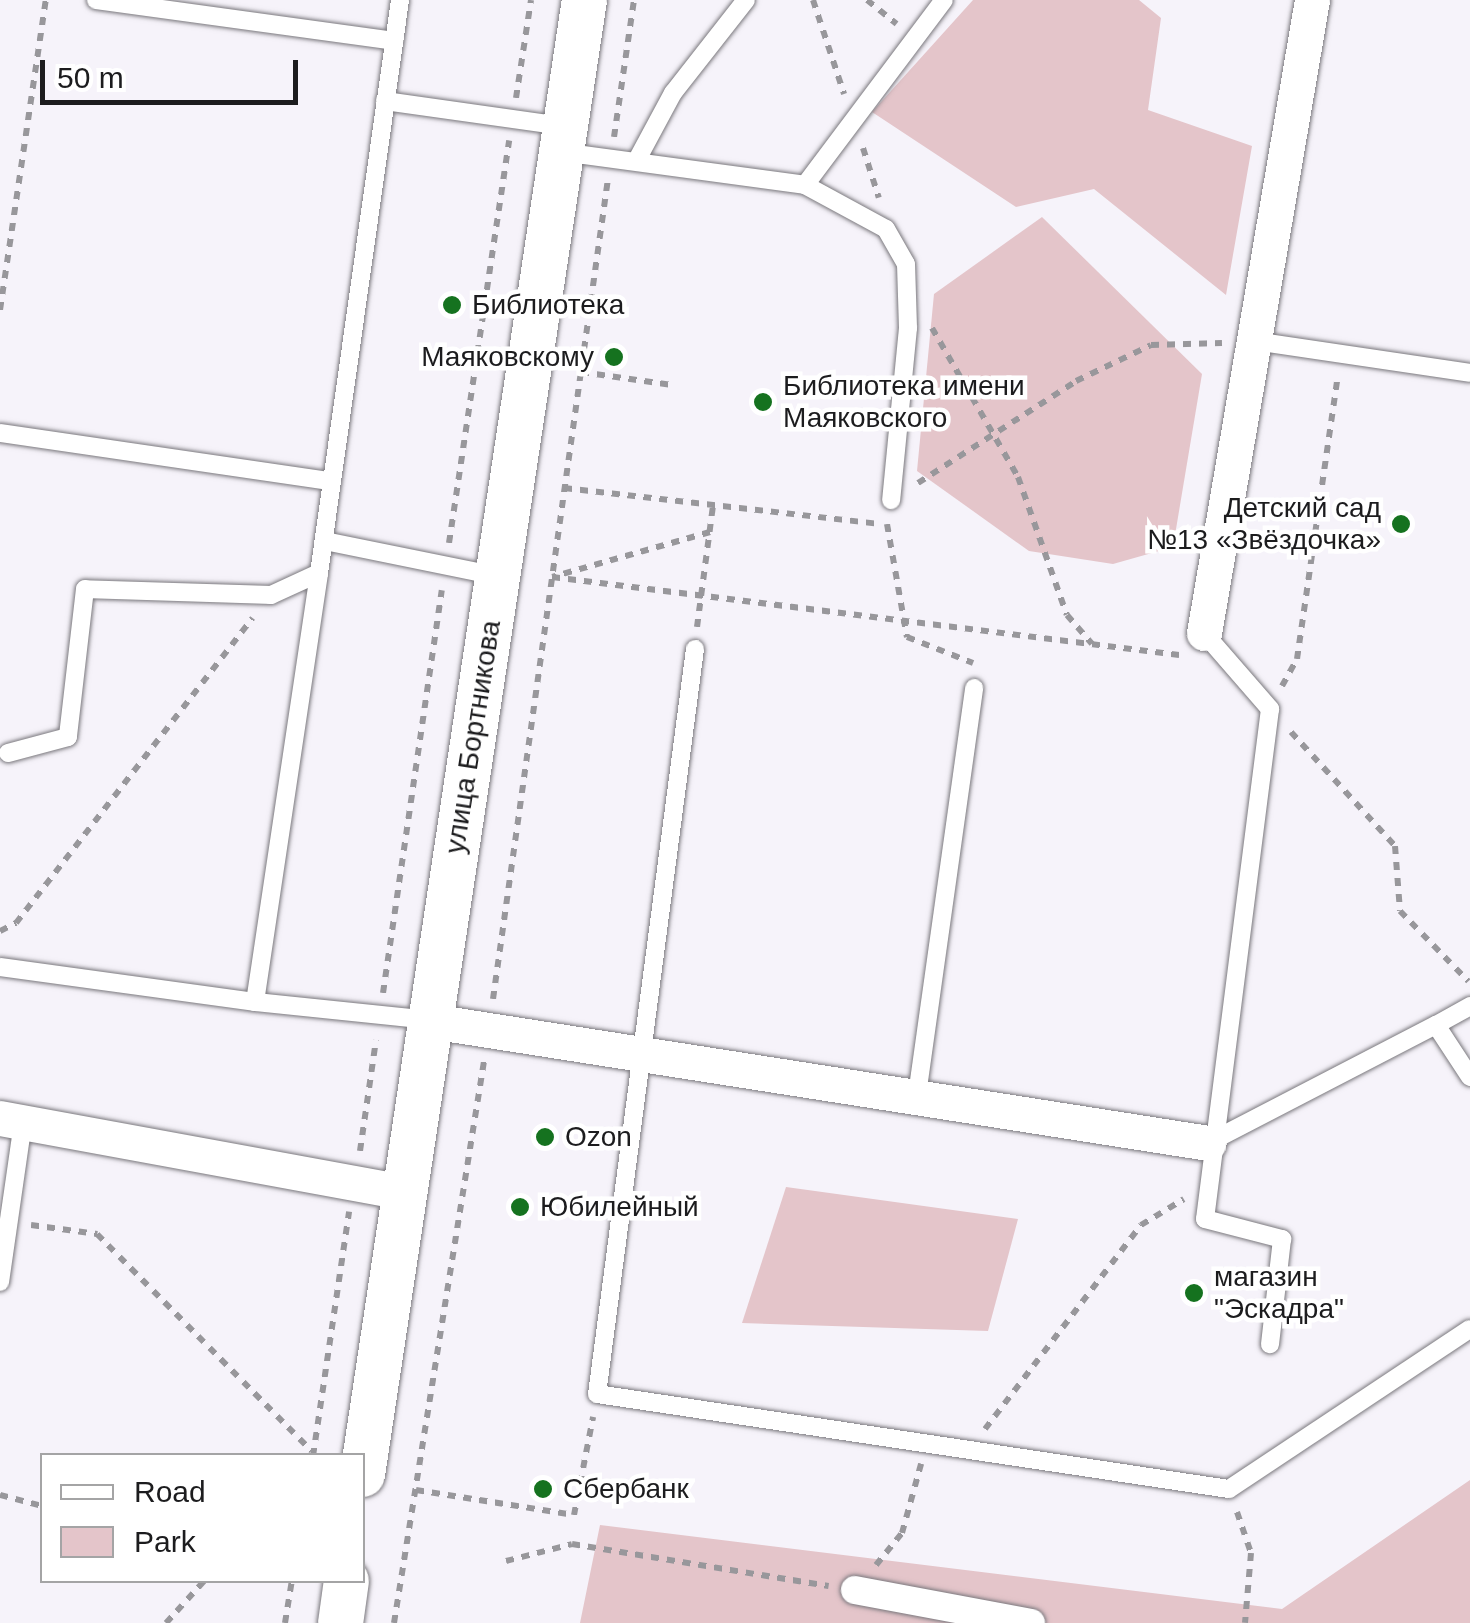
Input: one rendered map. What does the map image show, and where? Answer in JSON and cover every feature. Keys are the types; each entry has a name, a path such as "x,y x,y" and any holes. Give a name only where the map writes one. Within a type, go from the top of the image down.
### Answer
{"street":[{"name":"улица Бортникова","path":"365,1454 584,0"},
{"path":"1204,633 1312,0"},
{"path":"431,1020 1208,1142"},
{"path":"11,1121 351,1186 405,1192"},
{"path":"340,1623 346,1583"},
{"path":"855,1590 1031,1623"}],"lane":[{"path":"96,0 394,40"},
{"path":"255,1002 325,541 330,480 400,0"},
{"path":"638,158 673,94 746,0"},
{"path":"805,186 944,0"},
{"path":"385,101 512,119 612,154 805,186 886,229 907,284 891,500"},
{"path":"1254,342 1470,373"},
{"path":"0,433 330,480"},
{"path":"325,541 498,576"},
{"path":"8,752 68,737 85,588 271,596 320,572"},
{"path":"1204,633 1270,708 1208,1142 1205,1220 1282,1239 1270,1344"},
{"path":"695,649 597,1394 1229,1489 1470,1330"},
{"path":"918,1096 974,688"},
{"path":"0,967 255,1002 431,1020"},
{"path":"1208,1142 1470,1006"},
{"path":"1436,1025 1470,1077"},
{"path":"0,1282 8,1222 11,1121"}],"path":[{"path":"0,310 46,0"},
{"path":"313,1453 530,0"},
{"path":"394,1623 488,1029 634,0"},
{"path":"867,0 915,39"},
{"path":"907,284 1018,477 1068,615 1092,644"},
{"path":"1341,354 1296,659 1270,708 1395,846 1400,911 1470,982"},
{"path":"581,372 672,385"},
{"path":"695,649 713,505"},
{"path":"887,524 900,620 907,637 972,658 974,688"},
{"path":"552,577 710,532"},
{"path":"552,577 1230,662"},
{"path":"0,931 16,923 271,596"},
{"path":"961,1449 1141,1225 1206,1185"},
{"path":"8,1222 97,1234 312,1453"},
{"path":"416,1490 574,1515 597,1394"},
{"path":"506,1561 572,1544 855,1590 902,1533 923,1443"},
{"path":"1229,1489 1251,1553 1245,1623"},
{"path":"0,1496 40,1506"},
{"path":"166,1623 203,1583"},
{"path":"285,1623 292,1583"}],"green space":[{"path":"973,0 1139,0 1161,18 1148,110 1252,146 1226,295 1094,189 1016,207 872,112"},
{"path":"1042,217 1202,374 1173,547 1113,564 1029,551 917,471 934,294"},
{"path":"786,1187 1018,1219 988,1331 742,1323"},
{"path":"1470,1480 1470,1623 580,1623 600,1525 1282,1609"}],"place":[{"name":"Библиотека","path":"452,305"},
{"name":"Маяковскому","path":"614,357"},
{"name":"Библиотека имени Маяковского","path":"763,402"},
{"name":"Детский сад №13 «Звёздочка»","path":"1401,524"},
{"name":"Ozon","path":"545,1137"},
{"name":"Юбилейный","path":"520,1207"},
{"name":"магазин \"Эскадра\"","path":"1194,1293"},
{"name":"Сбербанк","path":"543,1489"}]}
